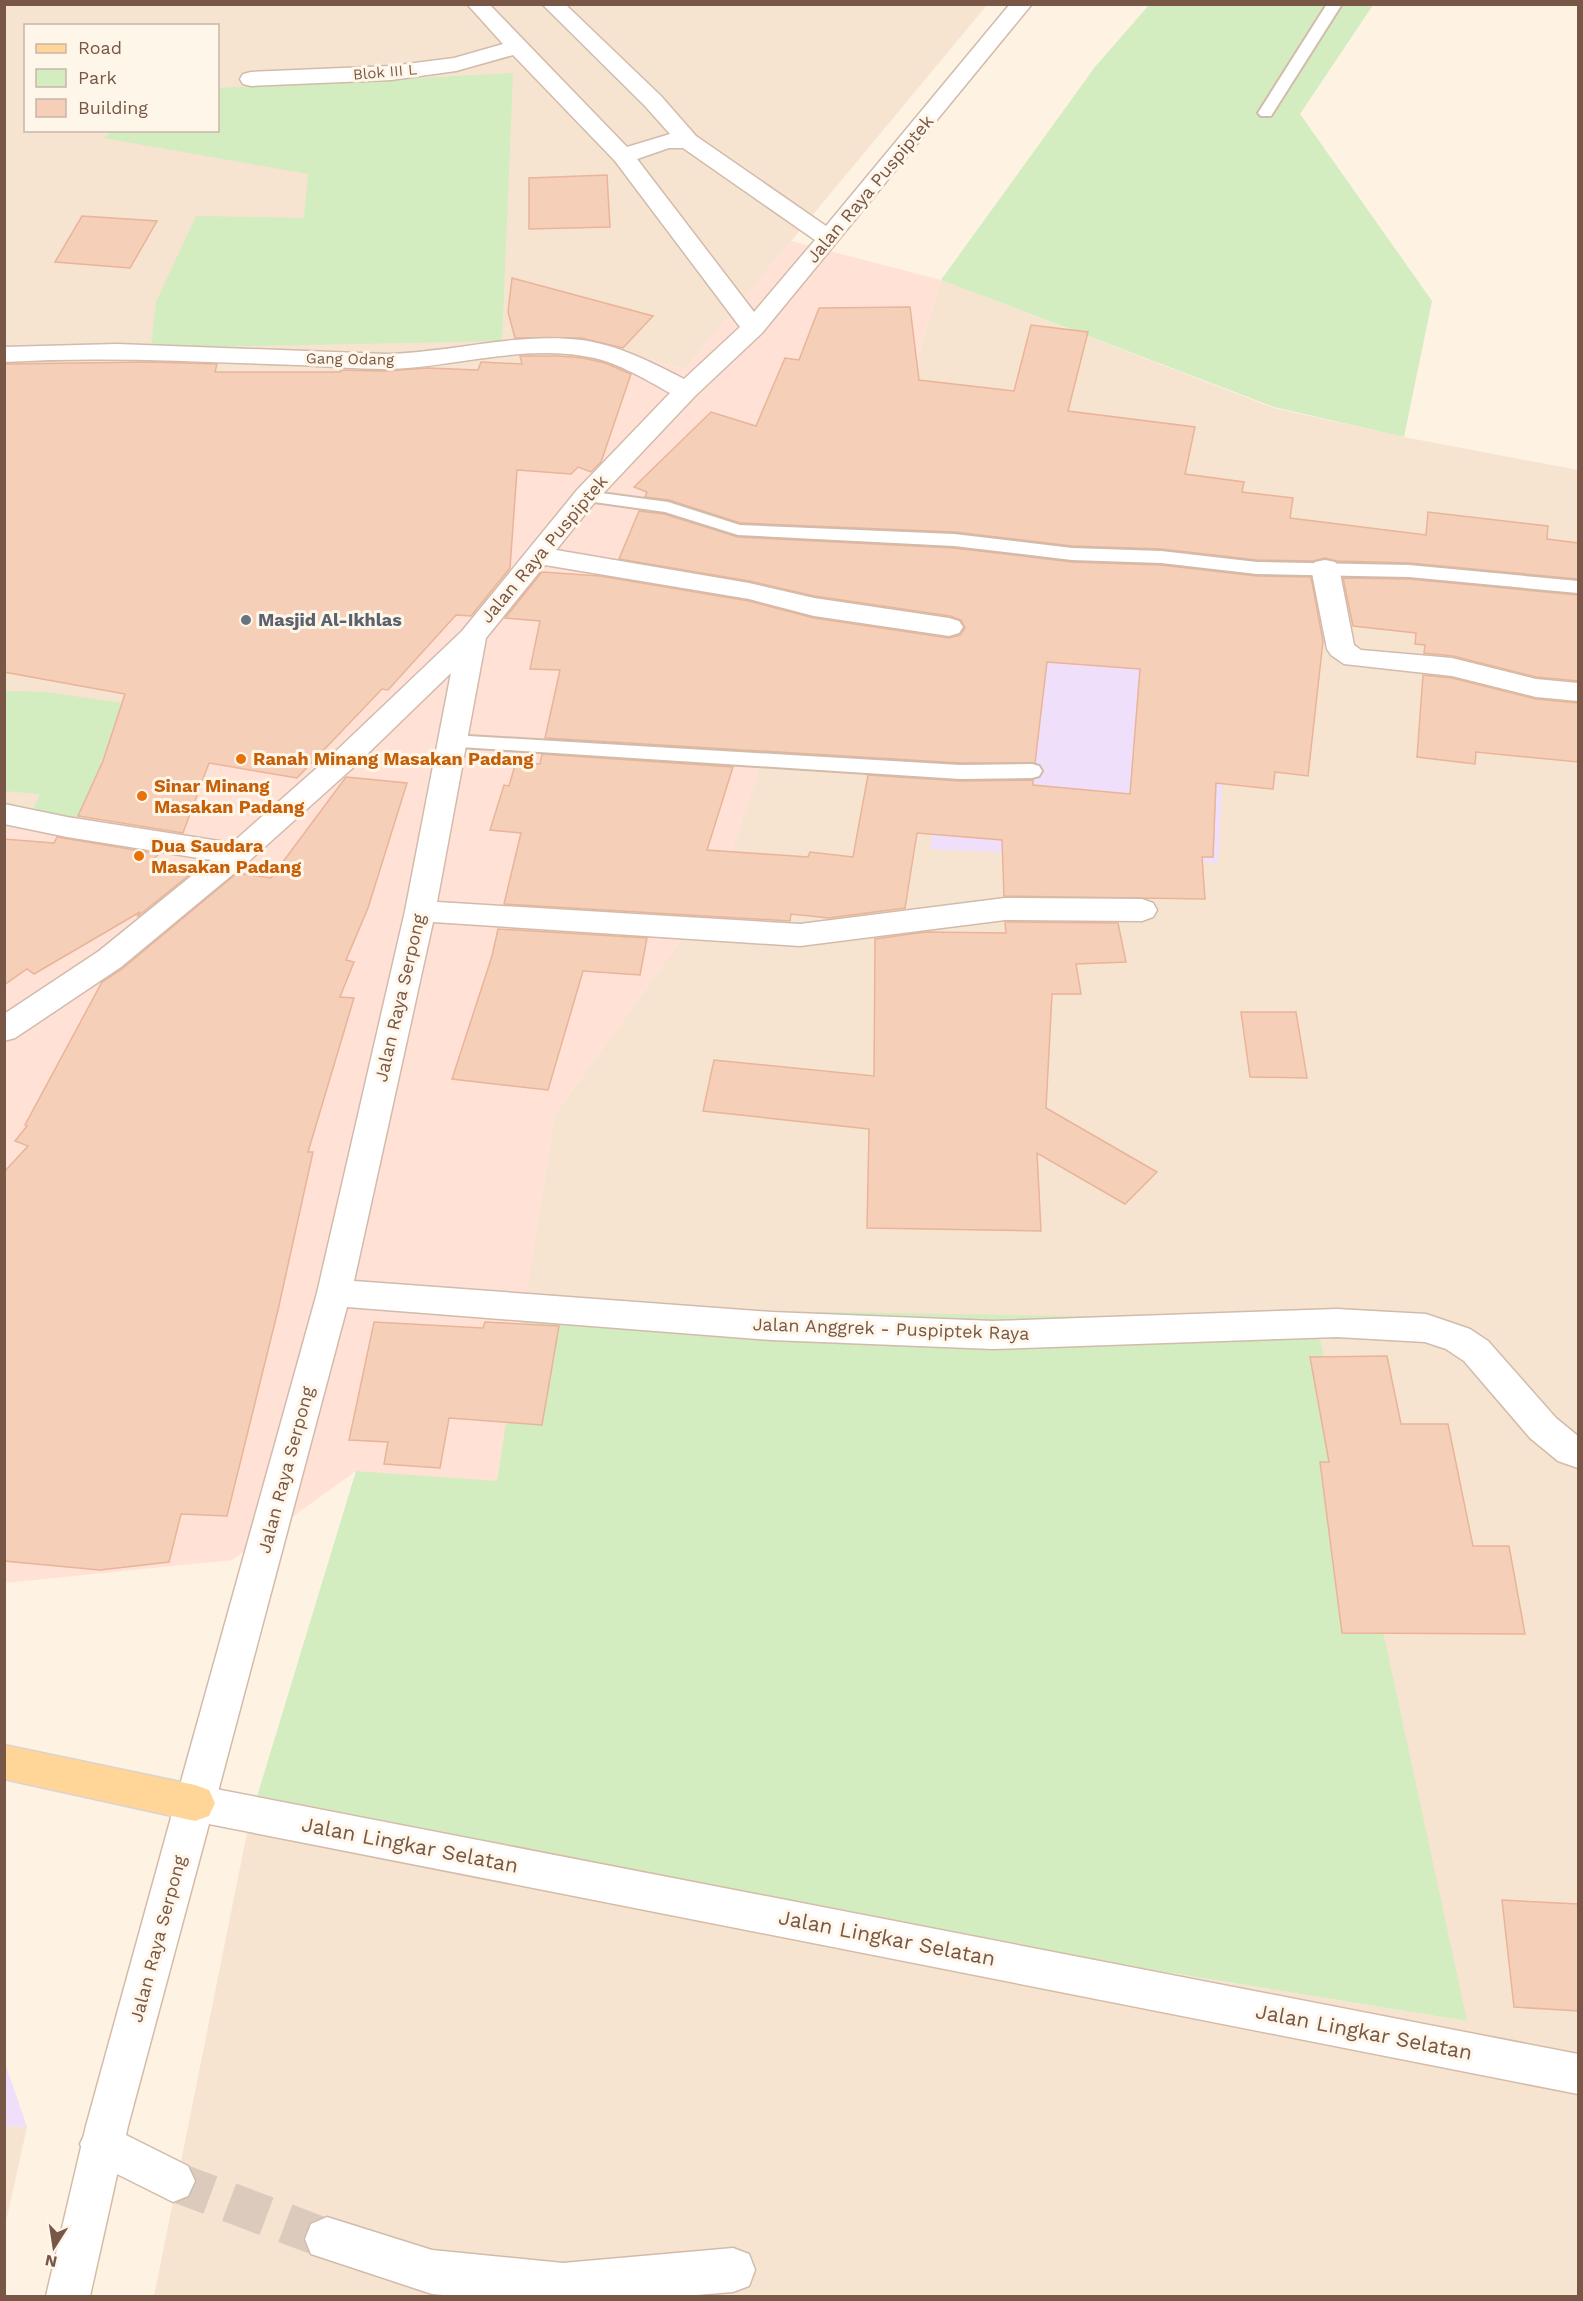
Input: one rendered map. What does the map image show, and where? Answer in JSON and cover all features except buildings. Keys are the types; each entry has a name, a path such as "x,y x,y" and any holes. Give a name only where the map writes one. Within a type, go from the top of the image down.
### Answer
{"main road":[{"path":"4,1762 195,1803"}],"street":[{"path":"477,4 623,156 753,328"},
{"path":"552,4 653,101 688,141 829,239"},
{"name":"Jalan Raya Puspiptek","path":"4,1030 110,959 238,854 346,758 472,637 586,496 686,391 753,328 1022,4"},
{"name":"Blok III L","path":"251,79 391,74 456,64 516,47"},
{"path":"623,156 667,141 688,141"},
{"name":"Gang Odang","path":"4,355 126,352 395,361 530,347 565,346 603,354 653,372 686,391"},
{"path":"537,555 749,591 814,607 949,627"},
{"path":"1325,568 1341,649 1354,658 1452,667 1536,688 1578,692"},
{"name":"Jalan Raya Serpong","path":"68,2296 102,2144 334,1293 420,912 472,637"},
{"path":"4,814 67,827 238,854"},
{"path":"420,912 800,935 1005,909 1142,910"},
{"name":"Jalan Anggrek - Puspiptek Raya","path":"334,1293 772,1326 993,1335 1337,1323 1426,1328 1458,1339 1476,1351 1543,1428 1578,1454"},
{"name":"Jalan Lingkar Selatan","path":"195,1803 1578,2074"},
{"path":"102,2144 173,2181"},
{"path":"327,2239 432,2272 563,2285 733,2270"}],"lane":[{"path":"1266,113 1335,4"},
{"path":"586,496 668,507 738,530 954,540 1072,554 1161,557 1257,568 1409,571 1578,587"},
{"path":"452,741 948,771 1032,771"}],"shaded area":[{"path":"5,5 987,5 685,369 580,340 367,597 107,761 5,836"},
{"path":"791,241 941,280 856,561 841,602 804,623 781,704 721,885 555,1114 497,1482 356,1471 232,1560 5,1583 4,836 107,761 367,597 580,340 685,369"},
{"path":"941,280 1274,408 1404,437 1578,470 1578,2296 154,2296 249,1823 1466,2021 524,1307 555,1114 721,885 804,622 856,561"},
{"path":"967,587 1228,681 1218,863 930,849"},
{"path":"5,2063 27,2127 5,2126"},
{"path":"5,2126 27,2127 5,2226"}],"green space":[{"path":"1149,5 1373,5 1300,114 1432,301 1404,437 1274,407 941,280 1095,67"},
{"path":"513,73 502,341 151,348 156,302 196,216 304,218 308,174 103,138 111,132 219,132 219,88"},
{"path":"6,691 46,692 122,703 103,761 75,823 34,808 40,794 5,791"},
{"path":"524,1307 1316,1320 1467,2021 249,1823 356,1471 497,1481"}],"tunnel":[{"path":"173,2181 327,2239"}],"place":[{"name":"Masjid Al-Ikhlas","path":"246,620"},
{"name":"Ranah Minang Masakan Padang","path":"241,759"},
{"name":"Sinar Minang Masakan Padang","path":"142,796"},
{"name":"Dua Saudara Masakan Padang","path":"139,856"}]}
